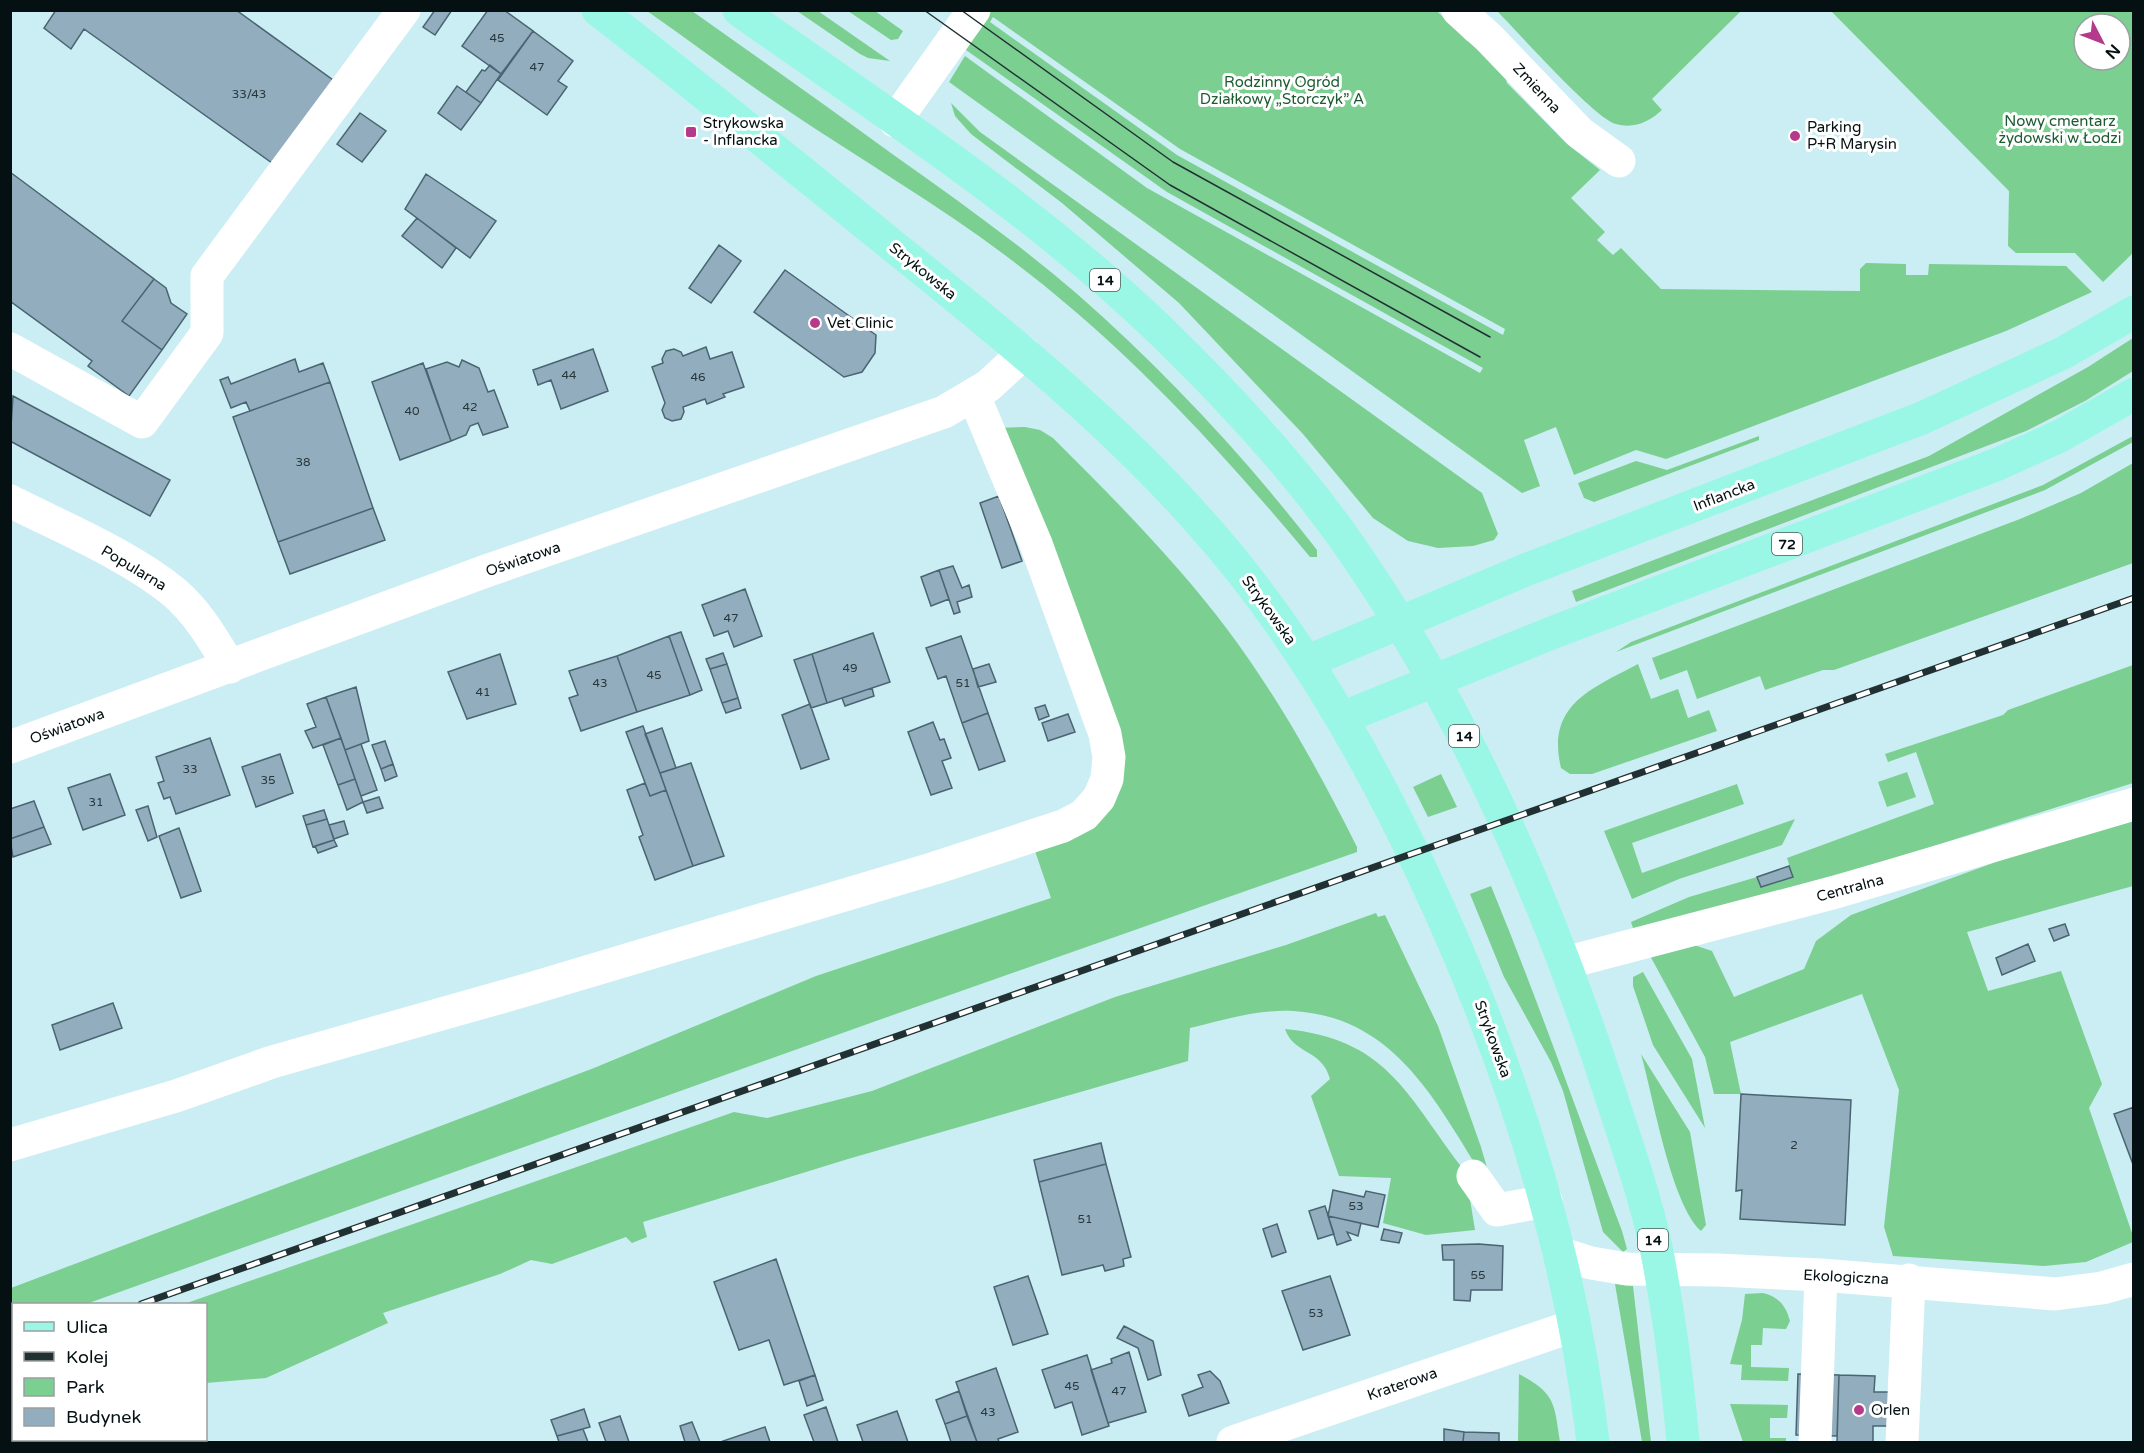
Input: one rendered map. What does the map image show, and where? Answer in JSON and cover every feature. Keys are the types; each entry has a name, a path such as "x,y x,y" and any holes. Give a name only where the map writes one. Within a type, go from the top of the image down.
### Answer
{"main road":[{"name":"Strykowska","path":"598,10 1024,353 1122,440 1202,524 1253,587 1306,662 1342,718 1402,830 1438,905 1499,1055 1546,1201 1559,1253 1593,1443"},
{"name":"14","path":"740,10 1052,235 1098,274 1195,365 1270,445 1348,543 1400,622 1433,679 1492,795 1527,870 1565,963 1638,1181 1661,1270 1683,1443"},
{"name":"Inflancka","path":"1306,662 1528,569 1922,418 2063,353 2133,312"},
{"name":"72","path":"1342,718 1433,679 1998,464 2070,431 2133,394"}],"street":[{"path":"10,349 142,422 207,333 207,276 404,10"},
{"path":"896,121 974,10"},
{"name":"Zmienna","path":"1458,10 1489,38 1580,134 1618,161"},
{"name":"Oświatowa","path":"10,747 486,571 944,412 974,396 1004,374 1024,353"},
{"path":"10,1145 176,1096 305,1053 537,987 935,868 1063,826 1084,815 1099,798 1107,779 1109,757 1105,734 1036,544 974,396"},
{"name":"Popularna","path":"10,501 130,563 175,594 207,629 230,667"},
{"name":"Centralna","path":"1565,963 1836,892 2133,804"},
{"path":"1473,1176 1497,1210 1546,1201"},
{"name":"Ekologiczna","path":"1559,1253 1600,1264 1661,1270 1909,1280 1959,1288 2055,1294 2102,1288 2133,1279"},
{"path":"1815,1443 1821,1275"},
{"path":"1902,1443 1909,1280"},
{"name":"Kraterowa","path":"1233,1443 1573,1326"}],"green space":[{"name":"Rodzinny Ogród Działkowy „Storczyk” A","path":"991,10 1437,11 1467,41 1481,47 1503,70 1507,83 1566,143 1600,170 1571,198 1605,232 1597,240 1613,255 1621,248 1661,289 1860,291 1860,269 1866,263 1906,264 1906,275 1928,275 1929,264 2066,266 2092,292 2006,331 1666,459 1636,450 1574,475 1556,427 1524,440 1540,486 1522,493 949,82 965,56 1147,188 1480,373 1483,368 1167,192 966,50","holes":["993,17 1180,149 1505,329 1503,335 1177,155 990,22"]},
{"path":"647,11 692,11 964,206 1054,275 1141,353 1233,448 1317,550 1317,557 1310,557 1211,443 1141,371 1027,272 969,229 769,98"},
{"path":"797,11 818,11 890,61 868,58 860,54"},
{"path":"848,11 875,11 903,31 898,39 891,40"},
{"path":"1497,11 1741,11 1652,99 1662,110 1646,121 1629,126 1616,124 1591,107"},
{"name":"Nowy cmentarz żydowski w Łodzi","path":"1831,11 2133,11 2133,253 2103,282 2075,253 2016,253 2008,246 2009,191"},
{"path":"951,103 980,132 1482,493 1498,534 1494,540 1473,546 1438,548 1408,541 1373,518 1303,434 1179,303 1062,203 971,134 955,116"},
{"path":"2133,338 2133,371 2085,401 2026,431 1576,602 1572,591 1929,456 2088,367"},
{"path":"1025,427 1040,430 1053,438 1143,530 1207,603 1246,655 1281,708 1328,790 1357,847 1357,852 876,1021 89,1303 12,1303 11,1332 11,1288 594,1068 816,976 1051,898 1033,845 1114,785 996,428"},
{"path":"1759,436 1759,440 1594,502 1584,498 1578,483 1636,461 1667,470"},
{"path":"2133,436 2133,442 2045,490 1616,652 1631,642 2043,485"},
{"path":"2133,463 2133,563 1834,670 1823,670 1765,690 1760,676 1697,699 1687,670 1660,680 1652,658 2020,519 2081,493"},
{"path":"1638,664 1651,699 1678,689 1688,718 1709,710 1717,731 1592,774 1570,774 1561,768 1558,746 1560,729 1566,714 1589,691"},
{"path":"2133,665 2133,783 1899,857 1634,931 1631,922 1689,897 1757,877 1761,887 1793,877 1787,858 1934,804 1916,752 1888,762 1885,754 2003,715 2008,710"},
{"path":"1907,772 1916,797 1887,807 1878,782"},
{"path":"1441,774 1457,807 1428,817 1413,787"},
{"path":"1737,784 1744,804 1632,843 1642,873 1795,819 1782,845 1679,879 1632,899 1604,831"},
{"path":"2133,820 2133,886 1967,932 1988,991 2061,971 2102,1084 2089,1108 2133,1236 2133,1242 2086,1262 2044,1266 1893,1256 1884,1227 1899,1090 1862,994 1730,1042 1741,1094 1714,1094 1705,1057 1648,952 1694,945 1712,951 1734,997 1804,969 1816,941 1851,915 2037,847"},
{"path":"1491,886 1542,1015 1622,1231 1627,1249 1623,1252 1603,1232 1563,1091 1551,1062 1504,977 1470,894"},
{"path":"1376,913 1378,917 1385,915 1438,1026 1481,1147 1495,1195 1437,1104 1391,1051 1364,1031 1331,1017 1293,1011 1254,1013 1190,1028 1188,1061 848,1159 643,1222 647,1237 632,1243 626,1237 552,1264 531,1260 500,1274 383,1313 388,1323 266,1378 207,1383 207,1303 187,1303 734,1112 767,1118 872,1091 1115,997 1286,945"},
{"path":"1643,972 1692,1059 1705,1128 1653,1045 1633,986 1633,977"},
{"path":"1285,1029 1319,1035 1347,1044 1370,1057 1390,1073 1424,1114 1460,1165 1467,1181 1475,1230 1426,1235 1383,1223 1391,1178 1339,1176 1311,1096 1330,1079 1321,1062 1295,1044"},
{"path":"1641,1054 1690,1132 1706,1225 1701,1231 1690,1217 1672,1174"},
{"path":"1615,1284 1633,1286 1651,1442 1642,1442"},
{"path":"1763,1293 1781,1303 1790,1321 1786,1329 1763,1328 1762,1345 1751,1345 1751,1367 1789,1368 1788,1381 1741,1380 1742,1365 1730,1364 1742,1320 1745,1294"},
{"path":"12,1365 12,1441 89,1441 11,1442 10,1366"},
{"path":"1519,1374 1547,1394 1554,1409 1560,1442 1518,1442"},
{"path":"1730,1404 1788,1405 1787,1418 1770,1418 1770,1438 1786,1438 1786,1442 1743,1442"}],"building":[{"path":"56,10 236,10 333,80 272,163 84,29 71,49 44,28"},
{"path":"435,10 452,10 435,35 423,27"},
{"path":"488,10 504,10 533,31 501,74 462,46"},
{"path":"533,31 573,61 558,81 567,87 547,115 498,80"},
{"path":"490,65 501,74 481,103 466,92 482,70 485,71"},
{"path":"457,86 481,103 461,130 438,113"},
{"path":"360,113 386,131 362,162 337,144"},
{"path":"10,172 154,279 122,321 162,350 129,396 88,366 92,361 10,301"},
{"path":"426,174 496,221 470,258 405,209"},
{"path":"417,218 456,248 442,268 402,236"},
{"path":"719,245 741,261 711,303 689,288"},
{"name":"Vet Clinic","path":"785,270 876,335 875,353 862,372 844,377 754,312"},
{"path":"154,279 166,288 171,303 187,314 162,350 122,321"},
{"path":"706,347 710,359 732,352 744,387 723,394 725,397 707,404 705,399 683,407 684,412 681,419 672,421 665,418 662,410 665,403 652,367 663,363 662,359 666,351 674,349 681,352 683,356"},
{"path":"593,349 608,391 561,409 551,380 538,385 533,370"},
{"path":"295,359 299,372 323,363 330,382 250,411 246,402 231,408 220,380 228,377 231,384"},
{"path":"462,360 479,368 488,392 494,390 508,427 483,435 478,423 470,426 466,435 451,441 426,369 447,362 459,367"},
{"path":"423,363 451,441 400,460 372,382"},
{"path":"330,382 373,508 278,542 233,417"},
{"path":"13,396 170,480 150,516 10,441"},
{"path":"999,496 1022,561 1002,568 980,503"},
{"path":"373,508 385,540 290,574 278,542"},
{"path":"953,566 962,588 969,585 972,597 957,602 960,612 954,614 939,570"},
{"path":"939,570 949,599 931,606 921,577"},
{"path":"745,589 762,636 734,647 728,631 714,636 702,605"},
{"path":"681,632 702,690 690,695 669,636"},
{"path":"873,633 890,682 827,703 812,654"},
{"path":"669,636 690,695 637,712 617,656"},
{"path":"961,636 988,713 962,723 946,676 938,679 926,648"},
{"path":"723,653 727,664 710,669 706,659"},
{"path":"500,654 516,704 467,719 448,672"},
{"path":"812,654 827,703 811,708 794,660"},
{"path":"617,656 637,712 581,731 569,698 578,695 569,671"},
{"path":"727,664 738,698 722,703 710,669"},
{"path":"989,664 996,682 978,687 973,669"},
{"path":"356,687 369,741 345,750 326,697"},
{"path":"872,688 874,696 845,706 842,698"},
{"path":"326,697 341,738 313,748 305,731 316,727 307,704"},
{"path":"738,698 741,708 726,713 722,703"},
{"path":"810,704 829,759 801,769 782,715"},
{"path":"1045,705 1049,716 1039,720 1035,708"},
{"path":"988,713 1005,761 979,770 962,723"},
{"path":"1068,714 1075,732 1048,741 1042,723"},
{"path":"933,722 940,740 944,739 951,758 942,761 952,788 931,795 908,732"},
{"path":"643,726 666,790 650,796 626,732"},
{"path":"662,728 676,768 660,773 645,734"},
{"path":"210,738 230,795 176,814 170,797 164,799 158,783 164,781 156,757"},
{"path":"341,738 355,779 338,785 323,745"},
{"path":"385,741 393,764 381,769 372,745"},
{"path":"361,744 377,790 361,796 345,750"},
{"path":"280,754 293,793 256,807 242,767"},
{"path":"691,763 724,856 693,866 660,773"},
{"path":"393,764 397,776 385,781 381,769"},
{"path":"110,774 125,815 83,830 68,788"},
{"path":"355,779 363,802 347,810 338,785"},
{"path":"645,783 650,796 666,790 693,866 655,880 639,837 643,835 627,790"},
{"path":"379,797 383,808 367,813 363,802"},
{"path":"34,801 44,827 10,839 10,809"},
{"path":"148,806 157,837 148,841 136,810"},
{"path":"324,810 327,819 306,825 303,816"},
{"path":"327,819 334,840 313,847 306,825"},
{"path":"344,821 348,834 334,839 329,825"},
{"path":"44,827 51,844 13,857 10,839"},
{"path":"179,828 201,891 181,898 159,836"},
{"path":"334,840 337,846 318,853 315,846"},
{"path":"1789,866 1793,877 1761,887 1757,877"},
{"path":"2065,924 2069,935 2054,941 2049,929"},
{"path":"2028,944 2035,961 2002,975 1996,958"},
{"path":"113,1003 122,1028 60,1050 52,1025"},
{"path":"1741,1094 1851,1100 1845,1225 1740,1219 1742,1190 1736,1191"},
{"path":"2134,1107 2134,1167 2114,1114"},
{"path":"1101,1143 1106,1164 1039,1182 1034,1160"},
{"path":"1106,1164 1131,1257 1123,1259 1124,1266 1105,1271 1103,1265 1062,1275 1039,1182"},
{"path":"1333,1190 1364,1197 1366,1191 1385,1195 1378,1227 1328,1216"},
{"path":"1325,1206 1334,1234 1318,1239 1309,1211"},
{"path":"1328,1216 1361,1223 1358,1236 1347,1232 1351,1240 1337,1245"},
{"path":"1277,1224 1286,1252 1272,1257 1263,1229"},
{"path":"1384,1229 1402,1233 1399,1243 1381,1240"},
{"path":"1442,1245 1503,1246 1502,1290 1471,1290 1470,1301 1454,1300 1454,1260 1443,1260"},
{"path":"776,1259 815,1375 784,1385 769,1340 739,1350 714,1282"},
{"path":"1028,1276 1048,1334 1013,1345 994,1287"},
{"path":"1330,1276 1350,1335 1303,1350 1282,1291"},
{"path":"1124,1326 1153,1341 1161,1375 1148,1380 1138,1348 1117,1338"},
{"path":"1129,1352 1146,1412 1108,1423 1091,1370 1112,1363 1111,1359"},
{"path":"1087,1355 1109,1426 1082,1435 1072,1402 1055,1408 1042,1370"},
{"path":"996,1368 1018,1432 998,1439 999,1442 977,1442 956,1382"},
{"path":"1210,1371 1220,1381 1229,1403 1189,1416 1182,1395 1203,1387 1198,1375"},
{"path":"1798,1374 1839,1375 1837,1436 1796,1435"},
{"path":"815,1375 823,1400 807,1406 799,1381"},
{"path":"1839,1375 1875,1376 1874,1392 1893,1392 1892,1426 1873,1426 1873,1442 1837,1442"},
{"path":"959,1391 967,1416 945,1424 936,1400"},
{"path":"826,1407 838,1442 814,1442 804,1415"},
{"path":"584,1409 590,1427 557,1436 551,1420"},
{"path":"897,1411 908,1442 863,1442 857,1425"},
{"path":"620,1416 629,1442 606,1442 599,1423"},
{"path":"967,1416 977,1442 951,1442 945,1424"},
{"path":"692,1422 700,1442 685,1442 680,1426"},
{"path":"765,1427 770,1442 723,1441"},
{"path":"583,1429 588,1442 559,1442 557,1436"},
{"path":"1444,1429 1464,1432 1463,1442 1444,1442"},
{"path":"1464,1432 1499,1433 1499,1442 1463,1442"}],"tram line":[{"path":"924,10 1170,185 1480,357"},
{"path":"961,10 1173,162 1490,337"}],"railway":[{"path":"144,1303 2134,598"}],"place":[{"name":"Strykowska - Inflancka","path":"691,132"},
{"name":"Parking P+R Marysin","path":"1795,136"},
{"name":"Vet Clinic","path":"815,323"},
{"name":"Orlen","path":"1859,1410"}]}
